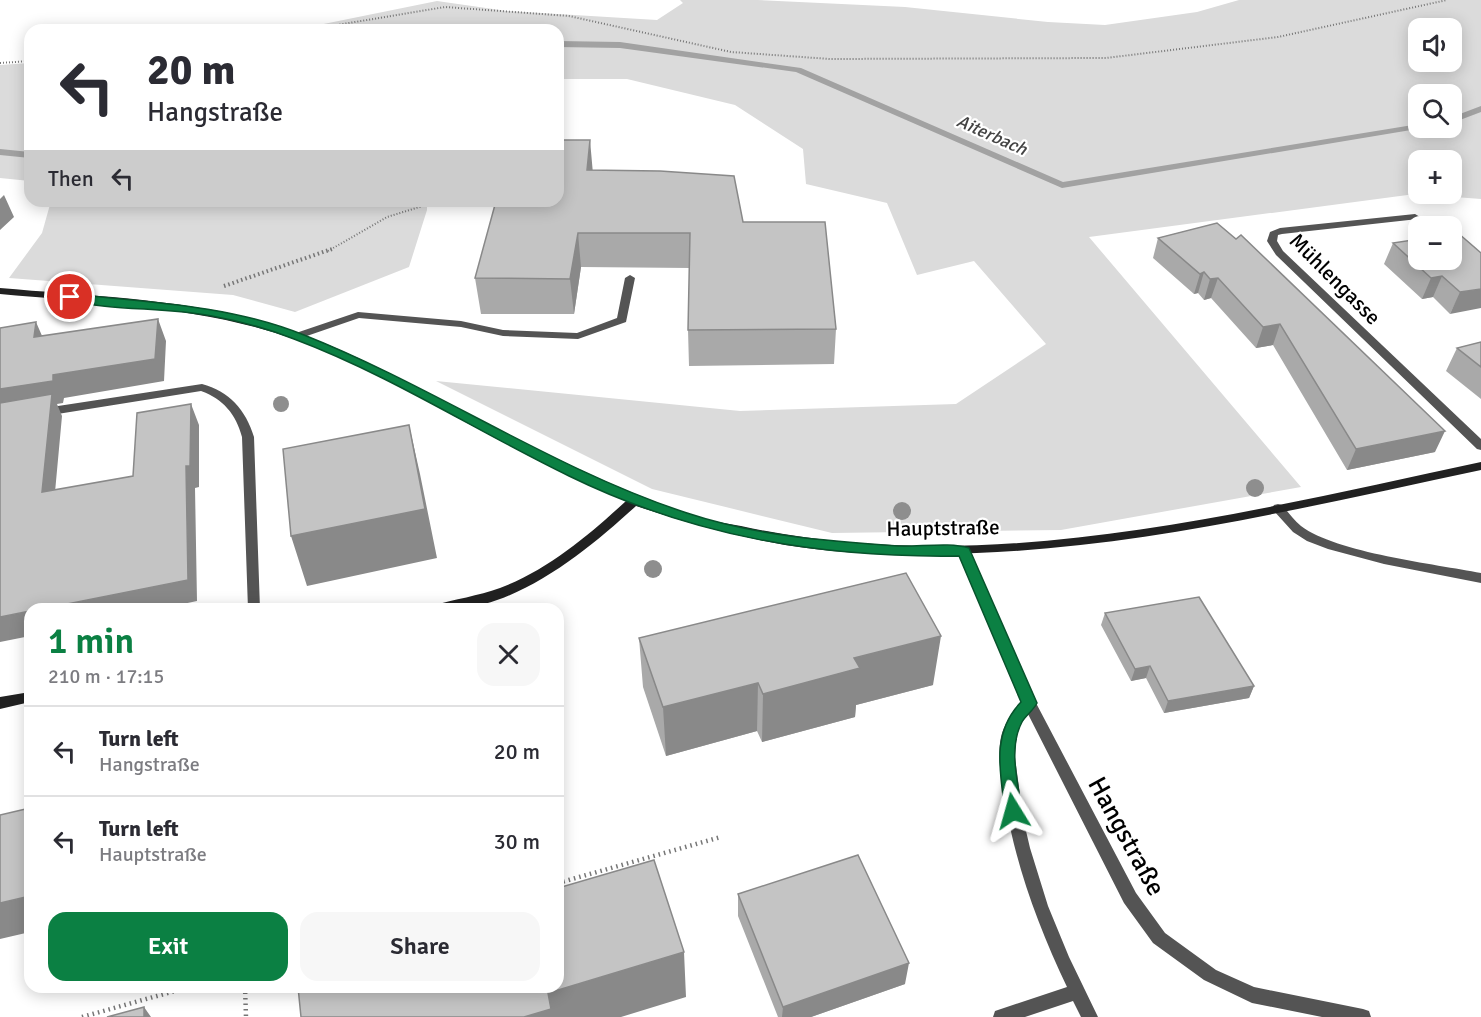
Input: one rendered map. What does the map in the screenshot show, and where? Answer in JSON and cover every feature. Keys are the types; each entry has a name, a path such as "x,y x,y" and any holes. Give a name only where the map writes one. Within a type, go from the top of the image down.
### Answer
{"main road":[{"name":"Hauptstraße","path":"0,291 213,312 297,336 366,367 575,474 635,500 687,518 757,536 816,545 912,552 1053,545 1132,534 1278,508 1481,466"},
{"path":"459,603 506,591 533,578 604,529 635,500"},
{"path":"0,703 24,698"}],"street":[{"name":"Mühlengasse","path":"1408,218 1280,231 1273,234 1272,241 1279,252 1481,446"},
{"path":"297,336 358,315 461,324 503,333 578,336 622,320 630,278"},
{"path":"33,414 202,387 213,391 238,410 245,422 248,437 254,603"},
{"path":"1278,508 1298,530 1321,542 1481,578"},
{"name":"Hangstraße","path":"964,551 1029,703 1130,898 1160,938 1210,975 1252,995 1363,1017"},
{"path":"1029,703 1016,717 1008,739 1008,772 1016,830 1040,909 1090,1017"},
{"path":"1001,1017 1077,992"}],"path":[{"path":"342,24 445,6 568,15 731,52 830,59 1106,58 1278,38 1447,0"},
{"path":"0,63 24,61"},
{"path":"219,287 331,250 387,217 420,207"},
{"path":"564,881 721,837"},
{"path":"82,1017 168,993"},
{"path":"245,993 246,1017"}],"shaded area":[{"path":"680,0 757,0 905,7 1048,22 1105,25 1197,12 1239,0 1481,0 1481,199 1462,198 1462,150 1408,150 1408,195 1089,237 1301,487 1061,530 832,533 652,489 436,381 740,411 956,404 1046,344 974,261 917,275 887,203 806,184 803,149 735,105 627,79 564,79 564,24 324,24 437,1 507,11 657,20 683,3"},
{"path":"24,63 24,180 0,178 0,65"},
{"path":"49,207 427,207 409,267 295,312 233,295 9,278 42,233"}],"building":[{"path":"564,140 590,140 587,170 660,171 734,176 743,222 825,222 836,329 688,330 690,233 578,233 570,279 475,278 494,207 564,207"},
{"path":"1217,223 1236,239 1241,235 1445,431 1356,449 1280,324 1263,327 1218,278 1210,279 1204,272 1200,274 1158,238"},
{"path":"1462,236 1481,253 1481,289 1460,292 1442,276 1431,278 1422,270 1462,270"},
{"path":"1408,241 1408,257 1393,243"},
{"path":"158,319 155,359 53,375 53,381 0,389 0,328 36,322 34,337"},
{"path":"1481,342 1481,367 1457,348"},
{"path":"52,394 42,492 133,476 137,413 191,404 190,466 186,466 188,580 72,603 24,603 24,612 0,617 0,403"},
{"path":"409,425 425,509 291,536 283,449"},
{"path":"906,573 941,636 854,658 860,668 763,694 758,683 663,707 639,638"},
{"path":"1199,597 1254,686 1168,701 1150,666 1135,669 1105,613"},
{"path":"24,809 24,897 0,903 0,815"},
{"path":"858,855 909,963 783,1007 738,894"},
{"path":"654,860 684,952 564,988 564,886"},
{"path":"299,993 548,993 551,1009 524,1017 301,1017"},
{"path":"144,1007 144,1017 107,1017"}],"waterway":[{"name":"Aiterbach","path":"564,44 620,45 798,70 1062,185 1408,129"},
{"name":"Aiterbach","path":"1462,116 1481,109"},
{"name":"Aiterbach","path":"0,152 24,154"}],"route":[{"path":"70,297 213,312 297,336 366,367 575,474 635,500 687,518 757,536 816,545 912,552 964,551 1029,703 1016,717 1008,739 1008,772 1013,811"}]}
